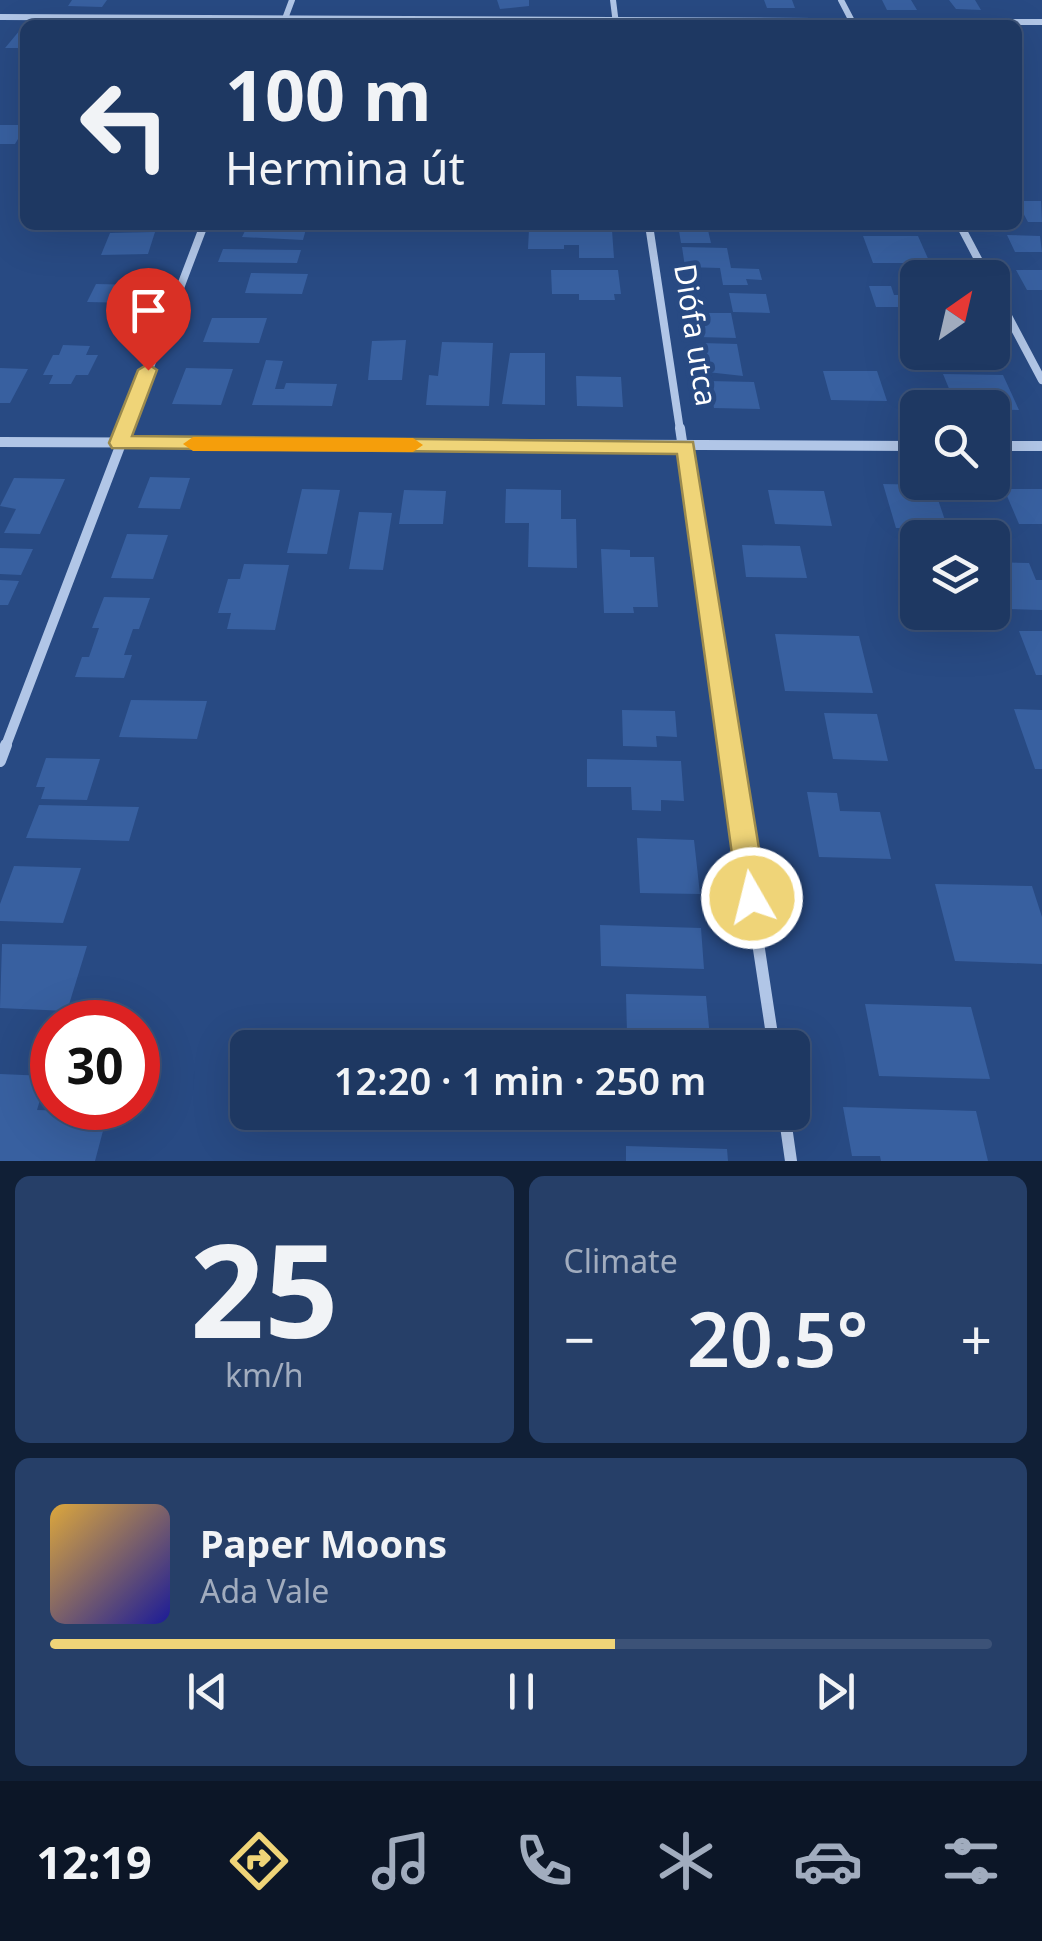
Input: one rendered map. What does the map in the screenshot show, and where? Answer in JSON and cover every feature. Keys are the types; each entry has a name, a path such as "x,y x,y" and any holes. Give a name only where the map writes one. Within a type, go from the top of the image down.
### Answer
{"street":[{"path":"0,17 142,20"},
{"path":"0,761 202,230"},
{"name":"Diófa utca","path":"650,230 686,447 771,1030"},
{"path":"963,230 978,260"},
{"path":"1010,320 1042,380"},
{"path":"0,442 900,446"},
{"path":"1010,446 1042,446"},
{"path":"787,1130 791,1161"}],"building":[{"path":"72,0 107,0 102,7 68,6"},
{"path":"497,0 529,0 529,6 500,9"},
{"path":"764,0 792,0 795,8 767,8"},
{"path":"882,0 911,0 917,10 887,10"},
{"path":"949,0 975,0 981,10 956,9"},
{"path":"20,30 20,48 5,48"},
{"path":"0,125 20,125 15,144 0,144"},
{"path":"1022,201 1041,201 1042,222 1028,222"},
{"path":"246,230 306,230 303,240 242,237"},
{"path":"529,230 612,230 614,258 579,258 579,245 528,249"},
{"path":"679,230 708,230 711,243 681,243"},
{"path":"155,232 148,254 101,255 110,233"},
{"path":"1007,235 1040,236 1042,252 1015,252"},
{"path":"863,236 918,236 929,260 900,260 873,263"},
{"path":"682,247 727,248 731,268 759,269 762,280 746,279 748,285 723,285 720,268 685,267"},
{"path":"223,249 301,250 297,263 218,262"},
{"path":"551,270 618,270 621,294 614,294 615,300 579,300 579,294 552,294"},
{"path":"1016,270 1042,270 1042,290 1027,290"},
{"path":"251,273 308,274 302,294 245,293"},
{"path":"96,284 142,285 133,303 87,302"},
{"path":"869,286 891,286 894,295 900,295 900,307 876,307"},
{"path":"729,293 766,294 770,313 733,312"},
{"path":"695,313 731,313 736,338 698,337"},
{"path":"212,318 267,318 259,343 203,342"},
{"path":"406,340 402,380 368,380 372,341"},
{"path":"442,342 493,343 489,406 426,405 429,375 438,376"},
{"path":"702,343 737,344 743,376 707,372"},
{"path":"63,345 90,346 86,355 98,355 88,375 76,375 71,384 49,384 53,375 43,375"},
{"path":"510,353 545,353 545,405 502,404"},
{"path":"266,360 283,361 275,389 284,389 286,383 337,384 332,406 252,405"},
{"path":"0,368 28,369 10,403 0,403"},
{"path":"186,368 233,369 221,405 172,404"},
{"path":"823,371 877,371 887,401 831,400"},
{"path":"943,374 1003,375 1010,390 950,390"},
{"path":"576,376 621,377 623,407 577,406"},
{"path":"709,381 754,382 760,409 714,408"},
{"path":"1010,390 1019,410 1010,410"},
{"path":"150,477 190,478 180,509 138,508"},
{"path":"14,478 65,479 40,534 4,533 16,509 0,506"},
{"path":"883,484 900,484 900,500 938,500 945,520 900,520 900,528 896,528"},
{"path":"302,489 340,490 327,554 287,553"},
{"path":"506,489 561,490 561,519 576,519 577,568 528,567 529,523 505,523"},
{"path":"1010,489 1042,489 1042,524 1019,524 1009,500"},
{"path":"404,490 446,491 443,524 399,524"},
{"path":"768,490 824,491 832,526 775,524"},
{"path":"359,512 392,513 383,570 349,569"},
{"path":"127,534 168,535 153,579 111,578"},
{"path":"742,545 800,546 807,578 746,577"},
{"path":"0,548 33,549 21,575 0,574"},
{"path":"601,549 630,550 630,557 654,557 658,607 633,607 634,613 604,613"},
{"path":"1010,562 1029,563 1036,580 1042,580 1042,610 1010,609"},
{"path":"244,564 289,565 275,630 227,629 231,613 218,613 228,579 240,579"},
{"path":"0,580 19,581 8,605 0,605"},
{"path":"104,597 150,598 124,655 132,655 124,678 75,677 82,657 89,657 99,628 92,628"},
{"path":"1019,631 1042,631 1042,675 1036,675"},
{"path":"775,634 859,636 873,693 785,691"},
{"path":"131,700 207,701 197,739 119,737"},
{"path":"1014,709 1042,710 1042,769 1035,769"},
{"path":"622,710 675,711 677,737 656,736 657,747 623,746"},
{"path":"824,713 877,714 888,761 833,759"},
{"path":"46,758 100,759 87,800 41,799 45,787 36,787"},
{"path":"587,759 681,761 684,801 661,800 661,811 632,810 631,787 587,787"},
{"path":"807,792 837,793 840,811 880,812 891,859 819,857"},
{"path":"39,805 139,807 129,841 26,838"},
{"path":"637,838 694,840 700,894 640,893"},
{"path":"14,866 81,868 63,923 0,921 0,904"},
{"path":"935,884 1032,886 1042,917 1042,964 955,961"},
{"path":"600,925 701,928 704,969 601,966"},
{"path":"2,944 87,946 70,1000 30,1000 30,1009 0,1008"},
{"path":"626,994 706,996 709,1030 627,1030"},
{"path":"865,1004 971,1007 990,1079 879,1076"},
{"path":"0,1074 30,1075 30,1130 103,1130 95,1161 0,1161"},
{"path":"843,1107 976,1111 988,1161 881,1161 880,1156 852,1156"},
{"path":"626,1146 727,1149 728,1161 626,1161"}],"slow traffic":[{"path":"193,444 413,445"}],"route":[{"path":"148,370 119,443 686,447 752,898"}]}
